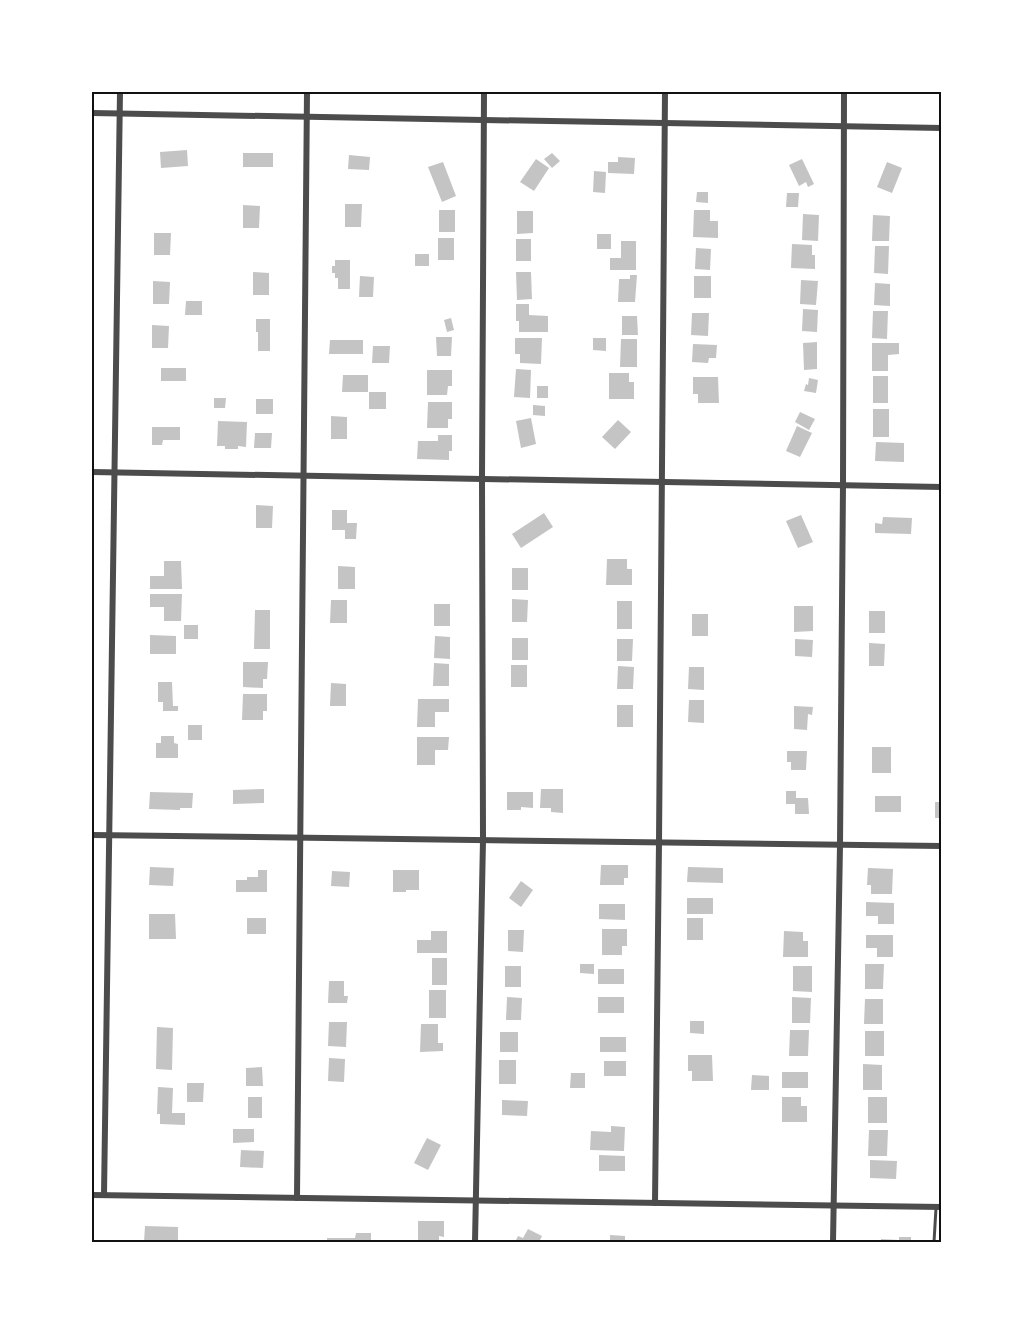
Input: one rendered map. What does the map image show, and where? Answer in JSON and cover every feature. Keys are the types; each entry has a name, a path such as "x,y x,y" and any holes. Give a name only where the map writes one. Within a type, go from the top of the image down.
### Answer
{"street":[{"path":"104,1195 120,92"},
{"path":"297,1198 307,92"},
{"path":"476,1242 483,840 484,92"},
{"path":"655,1203 665,92"},
{"path":"833,1242 840,845 844,92"},
{"path":"92,112 942,128"},
{"path":"92,472 942,487"},
{"path":"92,835 942,846"},
{"path":"92,1195 939,1207"}],"lane":[{"path":"934,1242 939,1207"}],"building":[{"path":"187,150 188,166 161,168 160,152"},
{"path":"243,153 273,153 273,167 243,167"},
{"path":"552,153 560,161 552,168 544,159"},
{"path":"349,155 370,157 369,170 348,169"},
{"path":"618,157 635,158 634,174 608,173 608,162 618,162"},
{"path":"536,159 549,168 534,191 520,182"},
{"path":"802,159 814,184 808,187 806,182 799,186 789,165"},
{"path":"443,162 456,196 442,202 428,167"},
{"path":"887,162 902,168 892,193 877,187"},
{"path":"594,171 606,172 605,193 593,192"},
{"path":"697,192 708,192 708,203 696,202"},
{"path":"787,193 799,193 798,207 786,207"},
{"path":"345,204 362,204 361,227 345,227"},
{"path":"243,205 260,206 259,228 243,228"},
{"path":"439,210 455,210 455,232 439,232"},
{"path":"694,210 710,210 710,221 718,221 718,238 693,237"},
{"path":"517,211 533,211 533,233 517,234"},
{"path":"803,214 819,215 818,241 802,240"},
{"path":"873,215 890,216 889,241 872,241"},
{"path":"154,233 171,233 170,255 154,255"},
{"path":"597,234 611,234 611,249 597,249"},
{"path":"438,238 454,238 454,260 438,260"},
{"path":"516,239 531,239 531,261 516,261"},
{"path":"621,241 636,241 636,270 610,270 610,258 621,258"},
{"path":"792,244 812,245 815,269 791,268"},
{"path":"875,246 889,246 888,274 874,273"},
{"path":"696,248 711,249 710,270 695,269"},
{"path":"415,254 429,254 429,266 415,266"},
{"path":"335,260 350,260 350,289 338,289 338,278 335,278 335,273 332,273"},
{"path":"253,272 269,273 269,295 253,295"},
{"path":"516,272 531,272 532,299 517,300"},
{"path":"630,275 637,275 635,302 618,302 619,279 630,279"},
{"path":"360,276 374,277 373,297 359,297"},
{"path":"694,276 711,276 711,298 694,298"},
{"path":"801,280 818,281 816,305 800,304"},
{"path":"153,281 170,282 169,304 153,304"},
{"path":"875,283 890,284 890,306 874,305"},
{"path":"186,301 202,301 202,315 185,315"},
{"path":"516,304 529,304 529,315 548,316 548,332 519,332 519,321 516,321"},
{"path":"803,309 818,310 817,332 802,331"},
{"path":"873,311 888,311 887,339 872,338"},
{"path":"692,313 709,313 708,336 691,335"},
{"path":"622,316 637,316 638,335 622,335"},
{"path":"451,318 454,330 447,332 444,320"},
{"path":"256,319 270,319 270,351 258,351"},
{"path":"152,325 169,326 168,348 152,348"},
{"path":"436,337 452,337 451,356 437,356"},
{"path":"515,338 542,338 541,364 520,363 520,354 515,354"},
{"path":"593,338 606,338 606,351 593,350"},
{"path":"621,339 637,339 637,367 620,367"},
{"path":"330,340 363,340 363,354 329,354"},
{"path":"817,342 817,369 804,370 803,343"},
{"path":"872,343 899,343 899,354 888,355 888,371 872,371"},
{"path":"693,344 717,345 716,358 709,358 708,363 692,362"},
{"path":"373,346 390,346 389,363 372,363"},
{"path":"161,368 186,368 186,381 161,381"},
{"path":"516,369 531,370 530,398 514,397"},
{"path":"427,370 452,370 452,386 448,386 447,395 427,395"},
{"path":"609,373 629,373 629,382 634,382 634,399 609,399"},
{"path":"343,375 368,375 368,392 342,392"},
{"path":"873,376 888,376 888,403 873,403"},
{"path":"693,377 718,377 719,403 698,403 698,394 693,394"},
{"path":"809,378 818,380 816,393 804,391"},
{"path":"537,386 548,386 548,398 537,398"},
{"path":"369,392 386,392 386,409 369,409"},
{"path":"214,398 226,398 225,408 214,408"},
{"path":"256,399 273,399 273,414 256,414"},
{"path":"428,402 452,402 452,419 448,419 448,428 427,428"},
{"path":"533,405 545,406 545,416 533,415"},
{"path":"873,409 889,409 889,437 873,437"},
{"path":"800,412 815,419 809,430 795,422"},
{"path":"331,416 347,417 347,439 331,439"},
{"path":"531,418 536,444 521,448 516,421"},
{"path":"618,420 631,432 615,449 602,437"},
{"path":"218,421 247,422 246,447 225,449 225,446 217,446"},
{"path":"797,426 812,433 800,457 786,451"},
{"path":"152,427 180,427 180,440 163,440 162,445 152,445"},
{"path":"255,433 272,433 271,448 254,448"},
{"path":"438,435 452,435 452,451 449,451 449,460 417,459 418,441 438,441"},
{"path":"876,442 904,443 904,462 875,461"},
{"path":"256,505 273,506 272,528 256,528"},
{"path":"332,510 347,510 347,523 357,523 356,539 345,539 345,530 332,530"},
{"path":"544,513 553,527 521,548 512,534"},
{"path":"801,515 813,542 798,548 786,521"},
{"path":"883,517 912,518 911,534 875,533 875,523 882,524"},
{"path":"607,559 627,559 627,569 632,569 632,585 606,585"},
{"path":"164,561 181,561 182,589 150,589 150,576 164,576"},
{"path":"338,566 355,567 355,589 338,589"},
{"path":"512,568 528,568 528,590 512,590"},
{"path":"150,594 182,594 181,621 164,621 164,607 150,607"},
{"path":"512,599 528,600 527,622 512,622"},
{"path":"331,600 347,600 347,623 330,623"},
{"path":"617,601 632,601 632,629 617,629"},
{"path":"434,604 450,604 450,626 434,626"},
{"path":"794,606 813,606 813,631 794,632"},
{"path":"255,610 270,610 270,649 254,649"},
{"path":"869,611 885,611 885,633 869,633"},
{"path":"692,614 708,614 708,636 692,636"},
{"path":"184,625 198,625 198,639 184,639"},
{"path":"150,635 176,636 176,654 150,654"},
{"path":"435,636 450,637 450,659 434,658"},
{"path":"512,638 528,638 528,660 512,660"},
{"path":"617,639 633,639 632,661 617,661"},
{"path":"795,639 813,640 812,657 795,656"},
{"path":"869,643 885,644 884,666 869,666"},
{"path":"243,662 268,662 267,679 263,679 263,688 243,687"},
{"path":"434,663 449,664 449,686 433,686"},
{"path":"511,665 527,665 527,687 511,687"},
{"path":"618,666 634,667 633,689 617,689"},
{"path":"689,667 704,667 704,690 688,689"},
{"path":"158,682 172,682 173,706 178,706 178,711 163,711 163,702 158,702"},
{"path":"331,683 346,684 346,706 330,706"},
{"path":"243,694 267,694 267,711 263,711 263,720 242,720"},
{"path":"418,699 449,699 449,712 435,712 435,727 417,727"},
{"path":"689,700 704,700 704,723 688,722"},
{"path":"617,705 633,705 633,727 617,727"},
{"path":"794,706 813,707 812,715 808,714 807,730 794,729"},
{"path":"188,725 202,725 202,740 188,740"},
{"path":"161,736 174,736 174,743 178,744 178,758 156,758 156,743 161,743"},
{"path":"417,737 449,737 448,750 435,750 435,765 417,765"},
{"path":"872,747 891,747 891,773 872,773"},
{"path":"787,751 807,751 806,770 791,770 791,762 787,762"},
{"path":"264,789 264,803 233,804 233,790"},
{"path":"541,789 563,789 563,813 551,812 551,808 540,808"},
{"path":"786,791 796,791 796,798 808,798 809,814 795,814 795,804 786,804"},
{"path":"150,792 193,793 192,808 149,809"},
{"path":"507,792 533,792 533,808 521,807 521,810 507,810"},
{"path":"875,796 901,796 901,812 875,812"},
{"path":"935,802 942,802 942,818 935,818"},
{"path":"601,865 628,865 628,878 624,878 624,885 600,885"},
{"path":"150,867 174,868 173,886 149,885"},
{"path":"688,867 723,868 723,883 687,882"},
{"path":"868,868 893,869 892,894 871,894 871,885 867,885"},
{"path":"258,870 267,870 267,892 236,892 236,880 258,877"},
{"path":"393,870 419,870 419,890 393,892"},
{"path":"332,871 350,872 349,887 331,886"},
{"path":"521,881 533,890 521,907 509,898"},
{"path":"687,898 713,898 713,914 687,914"},
{"path":"866,902 894,903 894,924 878,924 878,916 866,916"},
{"path":"599,904 625,904 625,920 599,919"},
{"path":"149,914 175,914 176,939 149,939"},
{"path":"247,918 266,918 266,934 247,934"},
{"path":"687,918 703,918 703,940 687,940"},
{"path":"602,929 627,929 627,946 622,946 622,955 602,955"},
{"path":"508,930 524,930 523,952 508,951"},
{"path":"431,931 447,931 447,953 417,953 417,940 431,940"},
{"path":"784,931 803,932 803,941 808,941 808,957 783,957"},
{"path":"866,935 893,935 893,957 877,957 877,948 866,948"},
{"path":"432,958 447,958 447,985 432,985"},
{"path":"580,964 594,964 594,974 580,973"},
{"path":"865,964 884,964 883,989 865,989"},
{"path":"505,966 521,966 521,987 505,987"},
{"path":"793,966 812,966 812,992 793,991"},
{"path":"598,969 624,969 624,984 598,984"},
{"path":"329,981 344,981 344,996 348,996 347,1003 328,1003"},
{"path":"429,990 446,990 446,1018 429,1018"},
{"path":"507,997 522,998 521,1020 506,1020"},
{"path":"598,997 624,997 624,1013 598,1013"},
{"path":"792,997 811,998 810,1023 792,1023"},
{"path":"865,999 883,999 883,1024 864,1024"},
{"path":"690,1021 704,1021 704,1034 690,1033"},
{"path":"329,1022 347,1022 346,1047 328,1046"},
{"path":"421,1024 438,1024 438,1043 443,1043 443,1051 420,1052"},
{"path":"157,1027 173,1028 172,1070 156,1069"},
{"path":"790,1030 809,1030 808,1056 789,1056"},
{"path":"865,1031 884,1031 884,1056 865,1056"},
{"path":"500,1032 518,1032 518,1052 500,1052"},
{"path":"600,1037 626,1037 626,1052 600,1052"},
{"path":"688,1055 712,1055 713,1081 692,1081 692,1071 688,1071"},
{"path":"329,1058 345,1059 344,1082 328,1081"},
{"path":"499,1060 516,1060 516,1084 499,1084"},
{"path":"604,1061 626,1061 626,1076 604,1076"},
{"path":"863,1064 882,1065 882,1090 863,1090"},
{"path":"262,1067 263,1086 246,1086 246,1068"},
{"path":"782,1072 808,1072 808,1088 782,1088"},
{"path":"571,1073 585,1073 585,1088 570,1088"},
{"path":"752,1075 769,1076 769,1090 751,1090"},
{"path":"187,1083 204,1083 203,1102 187,1102"},
{"path":"158,1087 173,1088 172,1113 185,1113 185,1125 160,1124 160,1114 157,1114"},
{"path":"248,1097 262,1097 262,1118 248,1118"},
{"path":"782,1097 801,1097 801,1106 807,1106 807,1122 782,1122"},
{"path":"868,1097 887,1097 887,1123 868,1123"},
{"path":"502,1100 528,1101 527,1116 502,1115"},
{"path":"611,1126 625,1127 624,1151 590,1150 591,1131 611,1132"},
{"path":"233,1129 254,1129 254,1142 233,1143"},
{"path":"869,1130 888,1130 887,1156 868,1156"},
{"path":"427,1138 441,1145 428,1170 414,1163"},
{"path":"241,1150 264,1151 263,1168 240,1167"},
{"path":"599,1155 625,1156 625,1171 599,1171"},
{"path":"870,1160 897,1161 896,1179 870,1178"},
{"path":"418,1221 444,1221 444,1237 439,1236 439,1242 418,1242"},
{"path":"145,1226 178,1227 178,1242 144,1242"},
{"path":"528,1229 542,1236 539,1242 515,1242 518,1236 523,1238"},
{"path":"356,1233 371,1233 371,1242 327,1242 327,1238 355,1238"},
{"path":"610,1235 625,1236 625,1242 610,1242"},
{"path":"899,1237 911,1237 911,1242 881,1242 881,1239 899,1240"}]}
